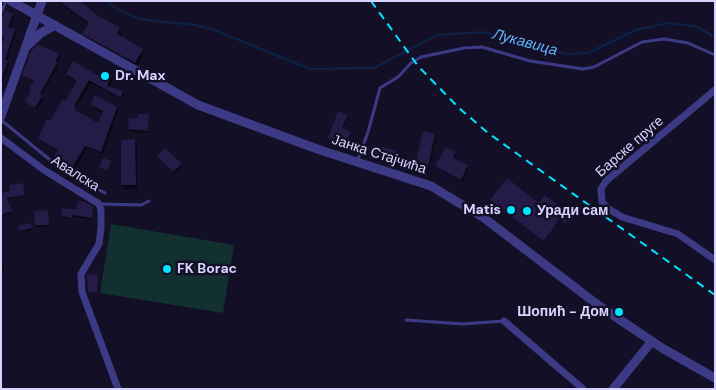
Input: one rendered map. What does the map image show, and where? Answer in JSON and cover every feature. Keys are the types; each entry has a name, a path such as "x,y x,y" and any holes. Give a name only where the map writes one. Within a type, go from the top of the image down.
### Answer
{"street":[{"name":"Јанка Стајчића","path":"11,1 198,105 320,150 431,186 484,218 598,305 652,342 715,378"},
{"path":"1,116 5,96 42,1"},
{"path":"24,49 41,33 55,25"},
{"name":"Барске пруге","path":"715,90 606,181 600,189 602,202 607,208 622,217 678,234 715,260"},
{"name":"Авалска","path":"1,138 44,170 99,204 101,210 99,244 81,274 82,292 118,389"},
{"path":"504,321 583,389"},
{"path":"613,389 652,342"}],"lane":[{"path":"1,13 6,1"},
{"path":"356,162 368,132 380,88 398,77 411,63 421,57 464,48 482,47 530,61 583,69 594,67 642,42 664,39 688,43 715,55"},
{"path":"1,120 55,164 106,193"},
{"path":"99,204 141,205 149,201"},
{"path":"406,320 463,324 504,321"}],"green space":[{"name":"FK Borac","path":"111,224 234,245 223,313 100,293"}],"building":[{"path":"59,1 80,1 102,19 120,28 117,34 143,49 135,63 82,34 89,23"},
{"path":"5,11 13,14 8,27 15,29 5,60 8,61 2,77 1,47 4,37 1,36 1,19"},
{"path":"38,44 59,54 55,62 57,63 40,94 42,96 35,108 25,102 34,81 22,75 31,51"},
{"path":"73,61 99,76 102,71 112,76 107,86 123,91 121,98 89,80 74,106 75,110 98,123 103,111 90,105 95,95 117,107 101,152 85,146 73,166 54,156 58,150 38,139 47,119 50,121 62,100 65,101 77,81 66,74"},
{"path":"338,111 348,115 342,128 351,132 346,144 328,138"},
{"path":"138,114 149,114 148,131 128,129 129,118 138,118"},
{"path":"423,131 435,134 427,172 414,169"},
{"path":"135,139 136,185 121,185 121,140"},
{"path":"372,145 396,150 394,161 370,157"},
{"path":"446,147 456,152 453,158 468,165 461,180 435,166"},
{"path":"165,148 182,164 173,172 157,156"},
{"path":"103,158 111,161 107,171 99,167"},
{"name":"Уради сам","path":"507,178 539,203 545,195 571,215 565,223 560,219 544,241 490,200"},
{"path":"23,183 25,195 7,198 12,211 1,215 1,193 10,191 9,185"},
{"path":"78,201 85,202 93,207 92,218 72,215 72,218 61,216 62,208 76,210"},
{"path":"48,210 49,225 35,225 34,211"},
{"path":"31,223 32,228 19,231 18,226"},
{"path":"87,274 98,275 97,293 88,292"}],"waterway":[{"name":"Лукавица","path":"106,1 117,9 137,18 195,25 214,30 310,69 374,68 437,35 483,32 566,54 588,53 636,30 668,23 695,26 715,37"}],"railway":[{"path":"371,1 418,66 459,108 488,133 715,295"}],"place":[{"name":"Dr. Max","path":"105,76"},
{"name":"Matis","path":"511,210"},
{"name":"Уради сам","path":"527,211"},
{"name":"FK Borac","path":"167,269"},
{"name":"Шопић - Дом","path":"619,312"}]}
